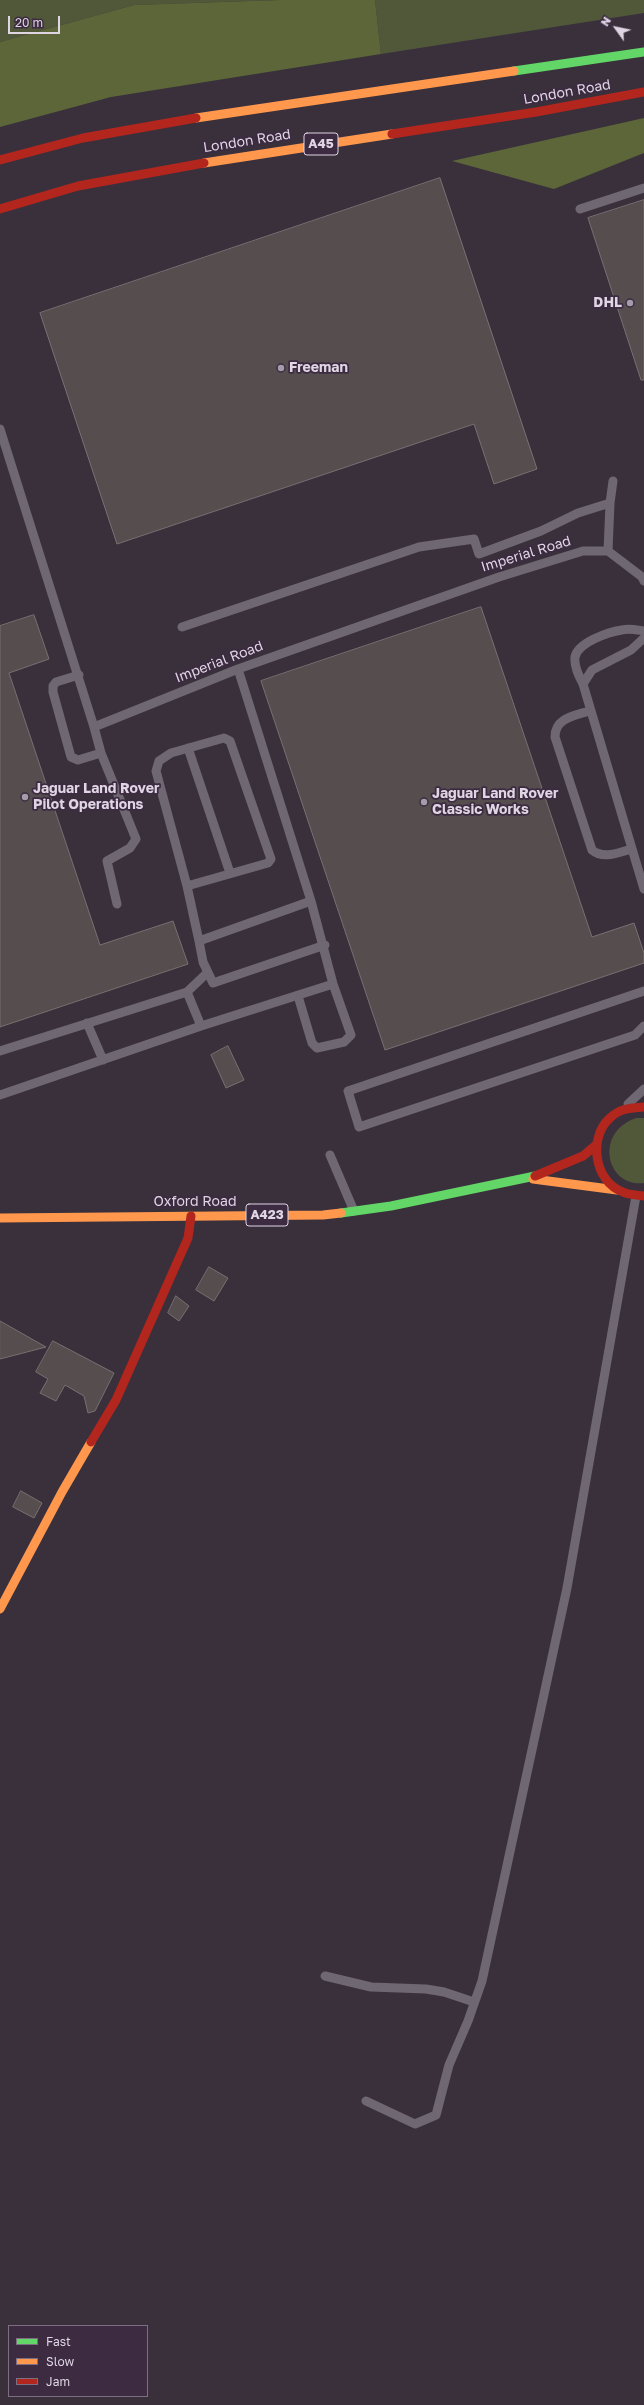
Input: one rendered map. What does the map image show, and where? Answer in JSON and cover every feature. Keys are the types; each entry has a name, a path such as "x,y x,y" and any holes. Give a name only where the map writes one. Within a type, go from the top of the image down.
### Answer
{"main road":[{"name":"London Road","path":"0,160 83,138 175,121 644,52"},
{"name":"London Road","path":"0,209 78,186 174,168 536,112 644,92"},
{"path":"617,1190 604,1178 600,1171 596,1162 596,1145 602,1128 622,1111 644,1107"},
{"name":"Oxford Road","path":"0,1218 323,1215 391,1206 530,1178 564,1166 583,1156 596,1145"},
{"name":"Oxford Road","path":"530,1178 617,1190 640,1196"},
{"path":"0,1609 62,1492 116,1400 188,1238 191,1216"}],"lane":[{"path":"580,209 644,188"},
{"path":"0,429 79,675 101,753 136,839 130,848 107,861 117,904"},
{"path":"612,481 608,551 642,577 644,581"},
{"path":"182,627 419,547 474,539 479,554 541,531 578,513 610,503"},
{"name":"Imperial Road","path":"94,727 238,669 499,576 583,551 608,551"},
{"path":"644,631 623,629 586,644 578,650 575,657 576,668 644,889"},
{"path":"582,684 592,670 631,650 644,638"},
{"path":"238,669 311,901 334,984 351,1035 344,1042 317,1048 312,1043 298,996"},
{"path":"79,675 56,682 53,686 57,707 71,757 78,760 101,753"},
{"path":"589,711 564,719 558,725 555,737 592,850 605,856 632,849"},
{"path":"187,886 268,862 271,859 230,741 224,738 171,753 159,761 156,771 187,886 207,973 213,983 324,945"},
{"path":"188,748 230,873"},
{"path":"199,940 311,901"},
{"path":"0,1051 187,992 207,973"},
{"path":"0,1095 201,1026 334,984"},
{"path":"644,991 348,1091 359,1127 635,1035 644,1026"},
{"path":"187,992 201,1026"},
{"path":"87,1023 103,1060"},
{"path":"622,1111 644,1089"},
{"path":"330,1154 354,1211"},
{"path":"366,2101 415,2124 436,2115 449,2064 482,1981 567,1588 640,1196"},
{"path":"325,1976 371,1987 426,1989 444,1992 474,2002"}],"green space":[{"path":"0,0 280,0 134,5 0,42"},
{"path":"280,0 375,0 381,54 111,97 0,127 0,42 134,5"},
{"path":"375,0 644,0 644,13 381,54"},
{"path":"644,118 644,153 554,189 452,161"},
{"path":"636,1118 644,1118 644,1183 631,1182 621,1177 614,1169 610,1158 610,1146 614,1135 622,1125"}],"building":[{"name":"Freeman","path":"440,178 537,469 494,484 474,424 117,544 40,313"},
{"name":"DHL","path":"644,200 644,380 641,380 588,218"},
{"name":"Jaguar Land Rover Classic Works","path":"481,607 592,937 634,923 644,953 644,963 385,1050 261,681"},
{"name":"Jaguar Land Rover Pilot Operations","path":"34,615 49,659 9,673 100,945 173,921 188,964 0,1027 0,626"},
{"path":"228,1046 244,1080 226,1088 211,1055"},
{"path":"209,1267 228,1278 214,1301 196,1290"},
{"path":"176,1296 189,1306 179,1321 168,1313"},
{"path":"0,1321 46,1347 0,1359"},
{"path":"53,1341 114,1373 95,1411 88,1413 84,1396 65,1385 56,1401 40,1393 48,1379 36,1372"},
{"path":"21,1491 42,1503 34,1518 13,1507"}],"traffic: fast":[{"path":"514,71 644,52"},
{"path":"341,1213 391,1206 535,1176"}],"traffic: slow":[{"path":"196,118 514,71"},
{"path":"204,163 392,134"},
{"path":"533,1179 617,1190"},
{"path":"0,1218 323,1215 341,1213"},
{"path":"0,1609 62,1492 91,1442"}],"traffic: jam":[{"path":"392,134 536,112 644,92"},
{"path":"0,160 83,138 196,118"},
{"path":"0,209 78,186 204,163"},
{"path":"644,1107 626,1109 618,1112 610,1118 603,1126 597,1147 597,1158 600,1169 613,1187 623,1192 644,1196"},
{"path":"535,1176 583,1156 596,1145"},
{"path":"91,1442 116,1400 188,1238 191,1216"}],"place":[{"name":"DHL","path":"630,303"},
{"name":"Freeman","path":"281,368"},
{"name":"Jaguar Land Rover Pilot Operations","path":"25,797"},
{"name":"Jaguar Land Rover Classic Works","path":"424,802"}]}
